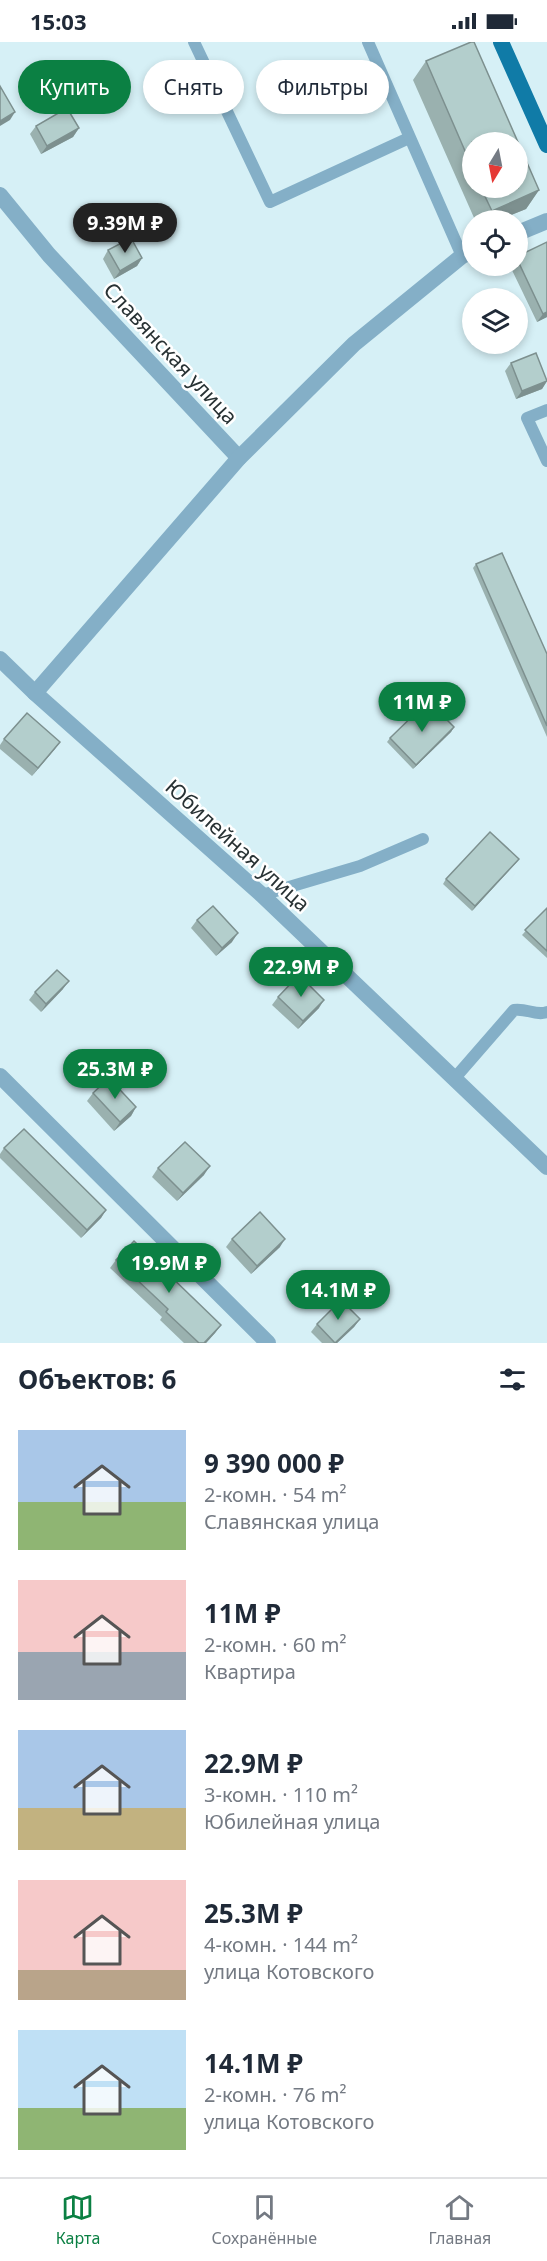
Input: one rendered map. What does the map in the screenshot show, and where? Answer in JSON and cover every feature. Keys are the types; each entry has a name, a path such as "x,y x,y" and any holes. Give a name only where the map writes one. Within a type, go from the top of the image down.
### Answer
{"main road":[{"path":"501,42 547,145"}],"street":[{"name":"Славянская улица","path":"0,195 49,255 239,458"},
{"path":"528,229 547,222"},
{"path":"35,693 239,458 354,344 462,258"},
{"name":"Юбилейная улица","path":"0,659 35,693 262,895 547,1167"},
{"path":"0,1076 268,1343"}],"lane":[{"path":"194,42 270,202 410,138"},
{"path":"368,42 410,138 462,244"},
{"path":"547,410 527,418 547,461"},
{"path":"262,895 360,866 423,839"},
{"path":"454,1079 514,1010 523,1009 542,1014 547,1012"}],"building":[{"path":"474,42 514,132 462,132 462,144 426,61"},
{"path":"0,86 15,112 0,121"},
{"path":"57,114 71,114 79,128 47,146 36,126"},
{"path":"528,165 539,190 528,195"},
{"path":"486,198 521,198 494,210 492,210"},
{"path":"131,238 142,258 120,271 108,250"},
{"path":"547,242 547,312 543,314 525,276 528,276 528,251"},
{"path":"536,353 547,381 522,391 511,363"},
{"path":"502,553 547,654 547,726 476,564"},
{"path":"428,701 454,727 416,765 390,738"},
{"path":"27,713 60,742 38,768 4,739"},
{"path":"490,832 519,859 475,906 446,879"},
{"path":"213,906 238,933 222,948 197,920"},
{"path":"547,908 547,951 525,930"},
{"path":"57,970 69,981 46,1004 35,992"},
{"path":"299,975 324,1000 303,1021 278,997"},
{"path":"109,1078 136,1107 120,1122 93,1093"},
{"path":"24,1129 106,1210 87,1230 4,1148"},
{"path":"185,1142 210,1166 183,1193 158,1168"},
{"path":"260,1212 285,1239 257,1266 232,1239"},
{"path":"134,1241 221,1325 204,1343 199,1343 166,1312 168,1309 116,1260"},
{"path":"341,1300 360,1319 335,1343 317,1324"}]}
